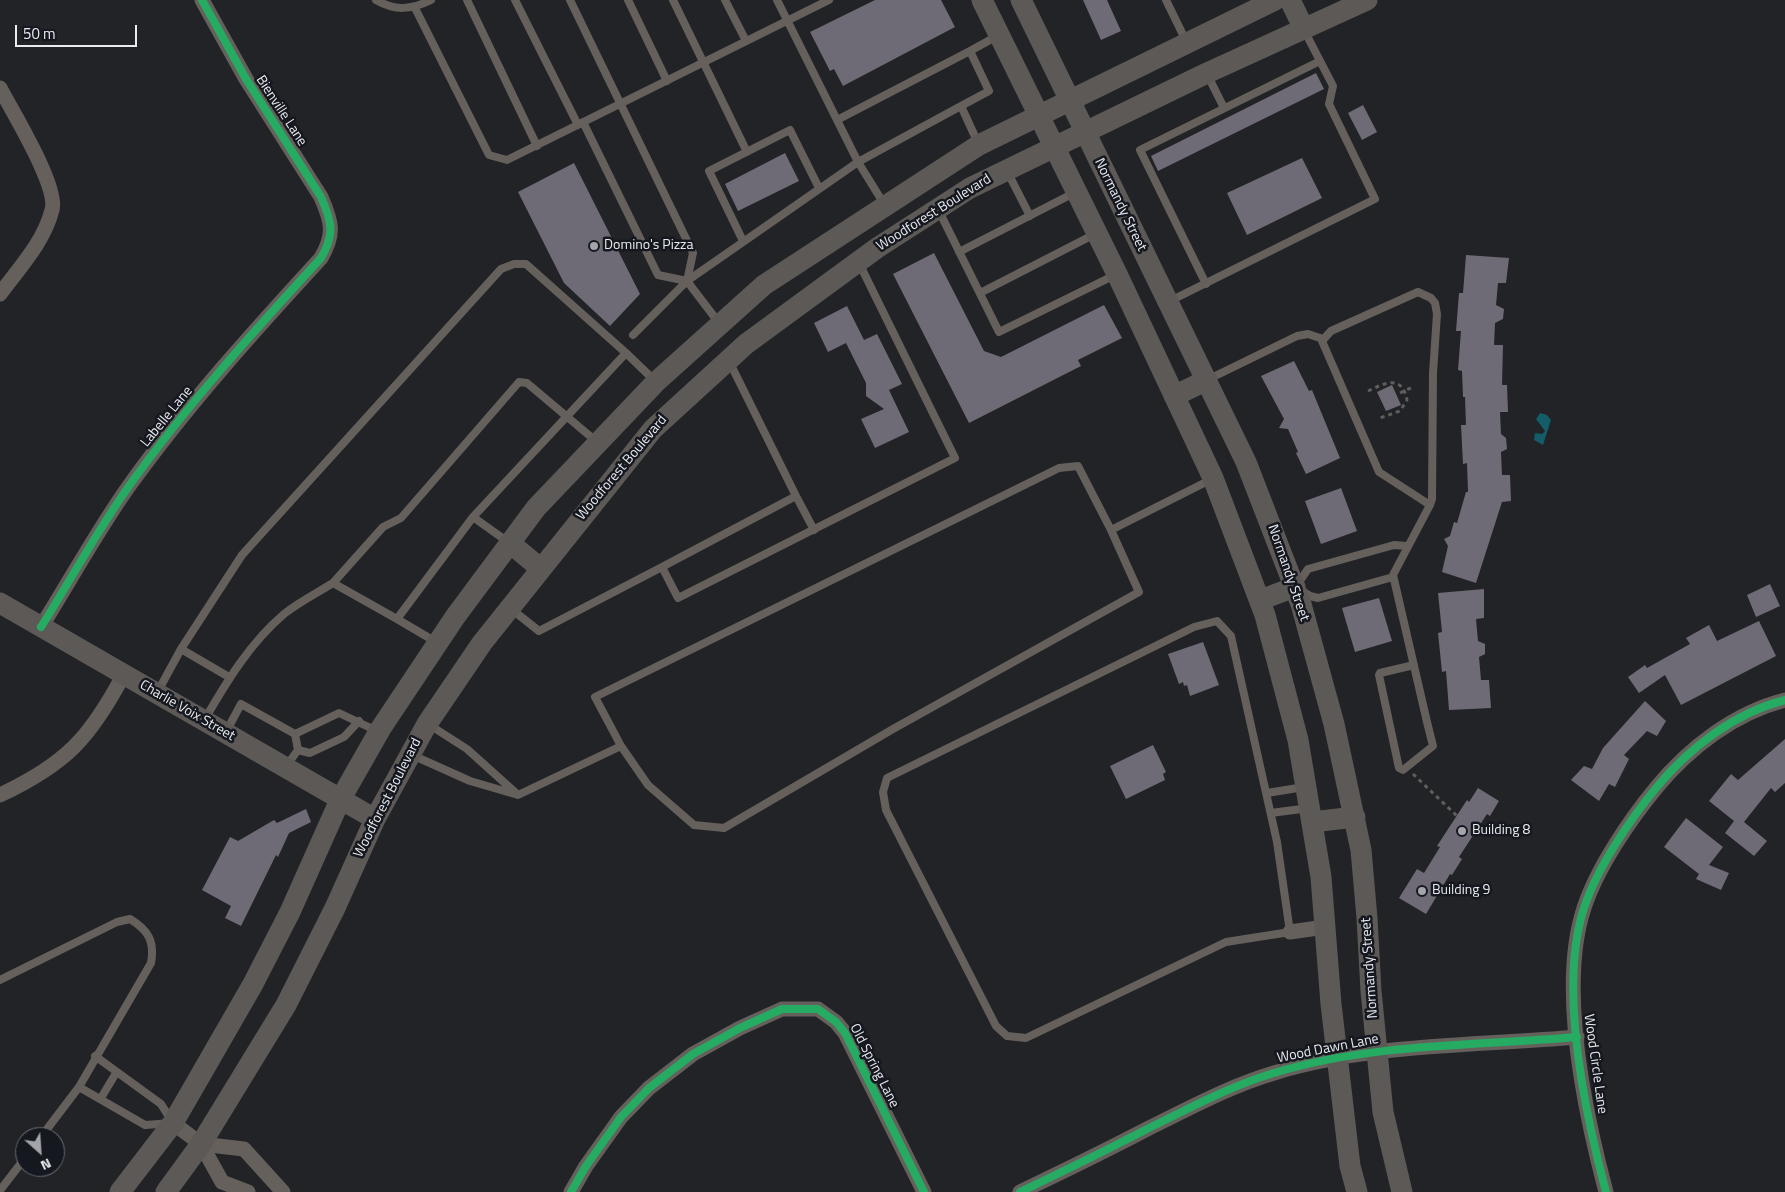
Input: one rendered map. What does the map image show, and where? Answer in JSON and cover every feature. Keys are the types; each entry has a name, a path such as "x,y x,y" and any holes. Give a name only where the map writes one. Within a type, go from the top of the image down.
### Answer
{"main road":[{"path":"982,0 1097,234 1213,478 1260,600 1298,740 1321,877 1337,1057 1350,1166 1357,1192"},
{"path":"120,1192 172,1123 253,984 290,912 340,800 378,732 437,643 536,508 656,382 719,323 764,285 884,205 979,145 1275,0"},
{"path":"1290,0 1304,29"},
{"name":"Woodforest Boulevard","path":"166,1192 201,1144 286,1006 375,819 409,753 427,724 540,568 653,429 746,344 858,262 970,188 1207,73 1367,0"},
{"name":"Normandy Street","path":"1025,1 1069,101 1246,462 1295,587 1334,724 1361,850 1368,918 1370,991 1383,1112 1402,1192"},
{"path":"719,323 746,344"},
{"path":"1174,396 1207,380"},
{"path":"510,543 540,568"},
{"path":"1260,600 1295,587"},
{"name":"Charlie Voix Street","path":"0,603 375,819"},
{"path":"1310,815 1355,817"}],"street":[{"name":"Bienville Lane","path":"202,0 246,79 320,198 328,214 330,237"},
{"path":"0,88 52,192 53,208 38,244 0,294"},
{"name":"Labelle Lane","path":"41,628 133,481 171,430 251,334 321,258 330,237"},
{"path":"0,795 45,772 71,752 109,703 124,674"},
{"name":"Wood Circle Lane","path":"1606,1192 1591,1129 1577,1038 1574,1000 1575,956 1579,925 1589,893 1616,846 1646,800 1670,770 1699,745 1747,715 1785,700"},
{"path":"1290,932 1324,927"},
{"name":"Old Spring Lane","path":"572,1192 609,1132 649,1088 693,1054 782,1009 818,1009 836,1022 852,1047 924,1192"},
{"name":"Wood Dawn Lane","path":"1020,1192 1240,1084 1274,1073 1337,1057 1377,1051 1577,1038"},
{"path":"172,1123 201,1144 222,1182 248,1192"},
{"path":"201,1144 244,1150 283,1192"}],"lane":[{"path":"376,0 389,8 415,8 431,0"},
{"path":"467,0 537,146"},
{"path":"515,0 658,275 686,281 719,323"},
{"path":"570,0 693,253 686,281"},
{"path":"628,0 667,81"},
{"path":"673,0 747,152"},
{"path":"725,0 746,42"},
{"path":"777,0 858,162 884,205"},
{"path":"415,8 489,155 507,160 829,0"},
{"path":"1166,0 1187,43"},
{"path":"1168,302 1375,199 1329,104 1333,86 1304,29"},
{"path":"837,120 999,35"},
{"path":"633,335 686,281 819,188 858,162 989,91 970,51"},
{"path":"1206,284 1140,150 1320,61"},
{"path":"1207,73 1224,108"},
{"path":"961,106 979,145"},
{"path":"743,241 709,171 790,130 819,188"},
{"path":"1006,170 1030,216"},
{"path":"959,252 1076,192"},
{"path":"938,209 999,332 1116,274"},
{"path":"980,293 1097,234"},
{"path":"662,567 678,598 955,458 858,262"},
{"path":"156,694 181,649 242,555 500,269 514,264 526,264 656,382"},
{"path":"1414,665 1380,673 1379,676 1399,768 1403,770 1433,746 1414,665 1393,577 1395,568 1430,505 1432,496 1433,373 1438,314 1434,300 1424,294 1410,295 1331,331 1323,340 1324,348 1379,472 1430,505"},
{"path":"1207,380 1297,336 1308,334 1323,340"},
{"path":"397,619 473,516 568,417 626,353"},
{"path":"728,360 814,530"},
{"path":"204,721 229,677 261,636 285,614 333,582 384,528 401,518 519,382 528,382 598,444"},
{"path":"1078,466 1111,530 1139,592 893,729 724,828 694,825 648,785 621,746 595,697 1059,468 1078,466"},
{"path":"1111,530 1213,478"},
{"path":"510,608 539,631 796,496"},
{"path":"473,516 510,543"},
{"path":"1393,577 1318,598 1310,596 1295,587 1308,569 1394,545 1407,546"},
{"path":"333,582 437,643"},
{"path":"1217,621 1231,636 1267,793 1290,932 1226,942 1026,1038 1007,1036 996,1026 886,810 883,792 887,778 1194,627 1217,621"},
{"path":"181,649 229,677"},
{"path":"225,734 241,704 295,734"},
{"path":"295,734 339,713 359,721 378,732"},
{"path":"298,750 310,753 344,737 359,721"},
{"path":"427,724 467,750 518,795"},
{"path":"285,767 298,750 295,734"},
{"path":"409,753 470,781 518,795 621,746"},
{"path":"1267,793 1306,786"},
{"path":"1271,814 1310,815"},
{"path":"0,980 116,922 130,919 149,934 153,950 151,962 95,1056 79,1087 49,1127"},
{"path":"79,1087 145,1125 172,1123 161,1104 116,1074 95,1056"},
{"path":"101,1098 116,1074"},
{"path":"1,1189 15,1171"}],"path":[{"path":"1368,392 1390,382 1399,384 1404,391 1407,400 1402,409 1380,418"},
{"path":"1400,394 1413,387"},
{"path":"1412,773 1457,816"}],"water":[{"path":"1540,413 1547,415 1551,420 1543,445 1534,440 1535,433 1542,434 1545,431 1536,419"}],"building":[{"path":"875,0 941,0 955,27 843,86 834,69 830,71 810,32"},
{"path":"1083,0 1107,0 1121,31 1101,40"},
{"path":"1316,73 1324,89 1158,171 1151,156"},
{"path":"1363,105 1377,132 1362,140 1348,113"},
{"path":"785,153 799,181 738,211 725,184"},
{"path":"1302,158 1322,198 1247,235 1227,193"},
{"path":"574,163 640,294 610,326 564,283 518,192"},
{"path":"934,253 984,351 1001,357 1104,305 1122,338 1078,360 1081,366 969,423 893,274"},
{"path":"1466,255 1509,258 1506,283 1498,283 1496,305 1504,309 1503,319 1495,323 1494,345 1503,345 1502,385 1507,385 1508,412 1500,412 1501,434 1506,438 1507,449 1501,452 1502,475 1510,475 1511,501 1502,502 1476,583 1442,572 1448,546 1444,539 1450,536 1454,522 1457,523 1466,492 1468,492 1467,463 1463,464 1461,425 1466,425 1465,397 1463,397 1462,371 1458,370 1461,331 1456,331 1459,293 1463,293"},
{"path":"847,306 864,340 877,334 902,384 889,390 909,432 875,448 861,419 884,409 866,396 866,383 846,343 828,352 814,323"},
{"path":"1294,361 1309,391 1312,390 1340,458 1306,474 1288,429 1279,428 1284,419 1261,376"},
{"path":"1392,385 1401,405 1386,411 1377,392"},
{"path":"1341,488 1357,531 1321,544 1305,501"},
{"path":"1770,584 1780,606 1756,617 1747,595"},
{"path":"1484,589 1484,618 1476,619 1478,641 1485,644 1485,654 1479,657 1481,680 1489,680 1491,708 1449,710 1446,671 1442,672 1438,633 1442,632 1438,593"},
{"path":"1379,598 1392,641 1355,652 1342,608"},
{"path":"1759,621 1776,656 1681,705 1665,675 1639,693 1628,677 1645,665 1647,668 1690,644 1686,638 1709,625 1717,641"},
{"path":"1203,642 1219,685 1190,696 1187,685 1184,686 1183,682 1179,684 1168,654"},
{"path":"1645,701 1666,721 1657,736 1647,731 1624,755 1629,759 1615,787 1609,784 1599,801 1571,780 1584,766 1592,769 1603,748"},
{"path":"1785,739 1785,783 1775,792 1771,788 1744,822 1767,841 1754,856 1725,833 1734,821 1709,801 1731,774 1738,780"},
{"path":"1153,745 1166,772 1163,774 1165,780 1126,799 1110,766"},
{"name":"Building 8","path":"1478,788 1499,801 1490,816 1487,814 1459,857 1462,859 1452,875 1450,874 1426,914 1399,898 1417,869 1424,873 1440,847 1437,846 1467,800 1469,802"},
{"path":"306,809 311,822 289,833 241,926 225,918 231,906 202,890 230,837 238,841 274,820 277,823"},
{"path":"1686,818 1723,847 1709,865 1729,873 1721,890 1696,879 1699,874 1664,847"}],"cycle path":[{"path":"41,627 106,521 151,456 222,369 321,258 330,235 330,221 321,197 246,79 202,0"},
{"path":"1606,1192 1583,1088 1574,1012 1574,975 1577,940 1584,908 1597,877 1615,845 1646,801 1669,773 1698,746 1730,723 1766,706 1785,700"},
{"path":"571,1192 586,1166 621,1117 649,1088 693,1054 740,1028 782,1009 818,1009 836,1022 845,1033 924,1192"},
{"path":"1020,1192 1210,1098 1274,1073 1311,1063 1386,1051 1577,1037"}],"place":[{"name":"Domino's Pizza","path":"594,246"},
{"name":"Building 8","path":"1462,831"},
{"name":"Building 9","path":"1422,891"}]}
